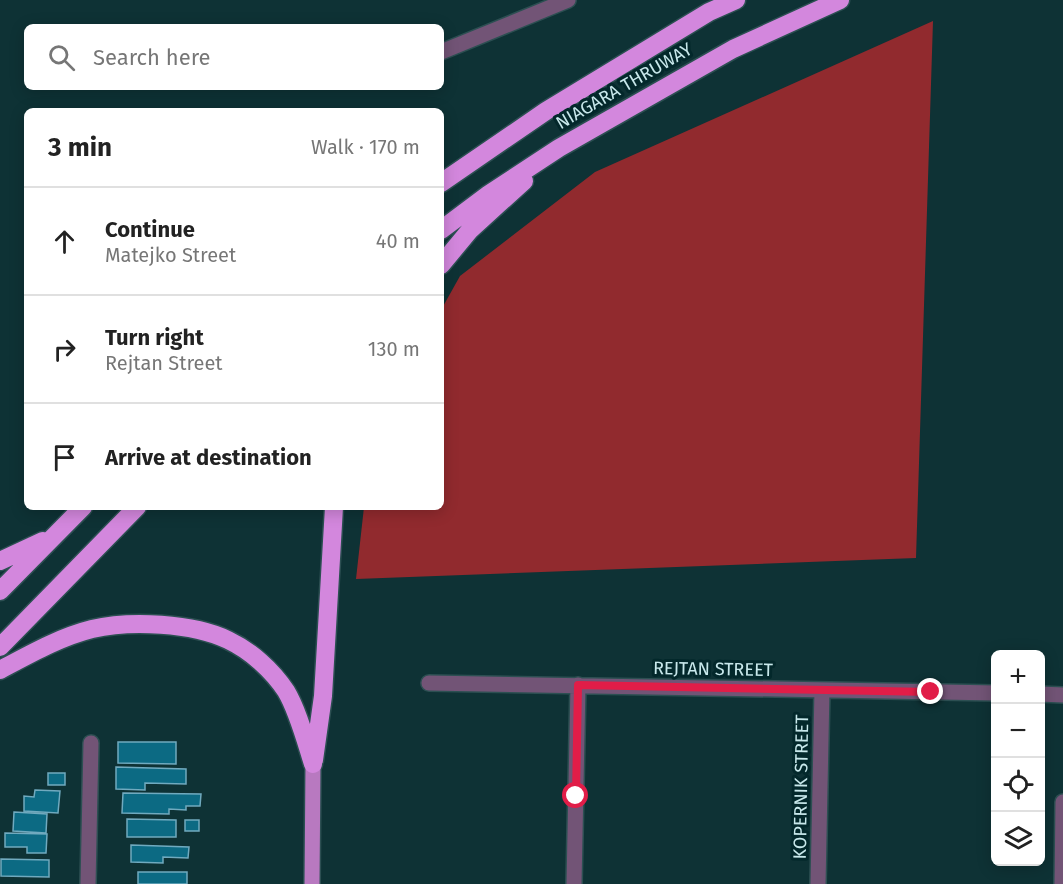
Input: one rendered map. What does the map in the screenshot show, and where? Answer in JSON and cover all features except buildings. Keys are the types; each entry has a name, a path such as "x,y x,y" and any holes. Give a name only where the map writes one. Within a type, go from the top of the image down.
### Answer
{"highway":[{"name":"NIAGARA THRUWAY","path":"444,181 546,111 709,12 736,0"},
{"name":"NIAGARA THRUWAY","path":"444,228 489,194 559,148 733,49 840,0"},
{"path":"444,261 470,230 559,148"},
{"path":"0,591 80,510"},
{"path":"0,647 134,510"},
{"path":"313,764 323,696 334,510"},
{"path":"0,561 55,535"},
{"path":"0,670 66,637 94,628 161,624 213,634 242,648 259,660 274,676 287,693 313,764"}],"main road":[{"path":"312,884 313,764"}],"street":[{"path":"444,51 568,0"},
{"name":"REJTAN STREET","path":"429,683 991,693"},
{"path":"574,884 578,685"},
{"name":"KOPERNIK STREET","path":"818,884 822,690"},
{"path":"1045,694 1063,695"},
{"path":"88,884 91,743"},
{"path":"1062,884 1063,802"}],"shaded area":[{"path":"933,21 916,558 356,579 364,510 444,510 444,305 460,276 595,172"}],"route":[{"path":"576,796 578,685 931,692"}]}
